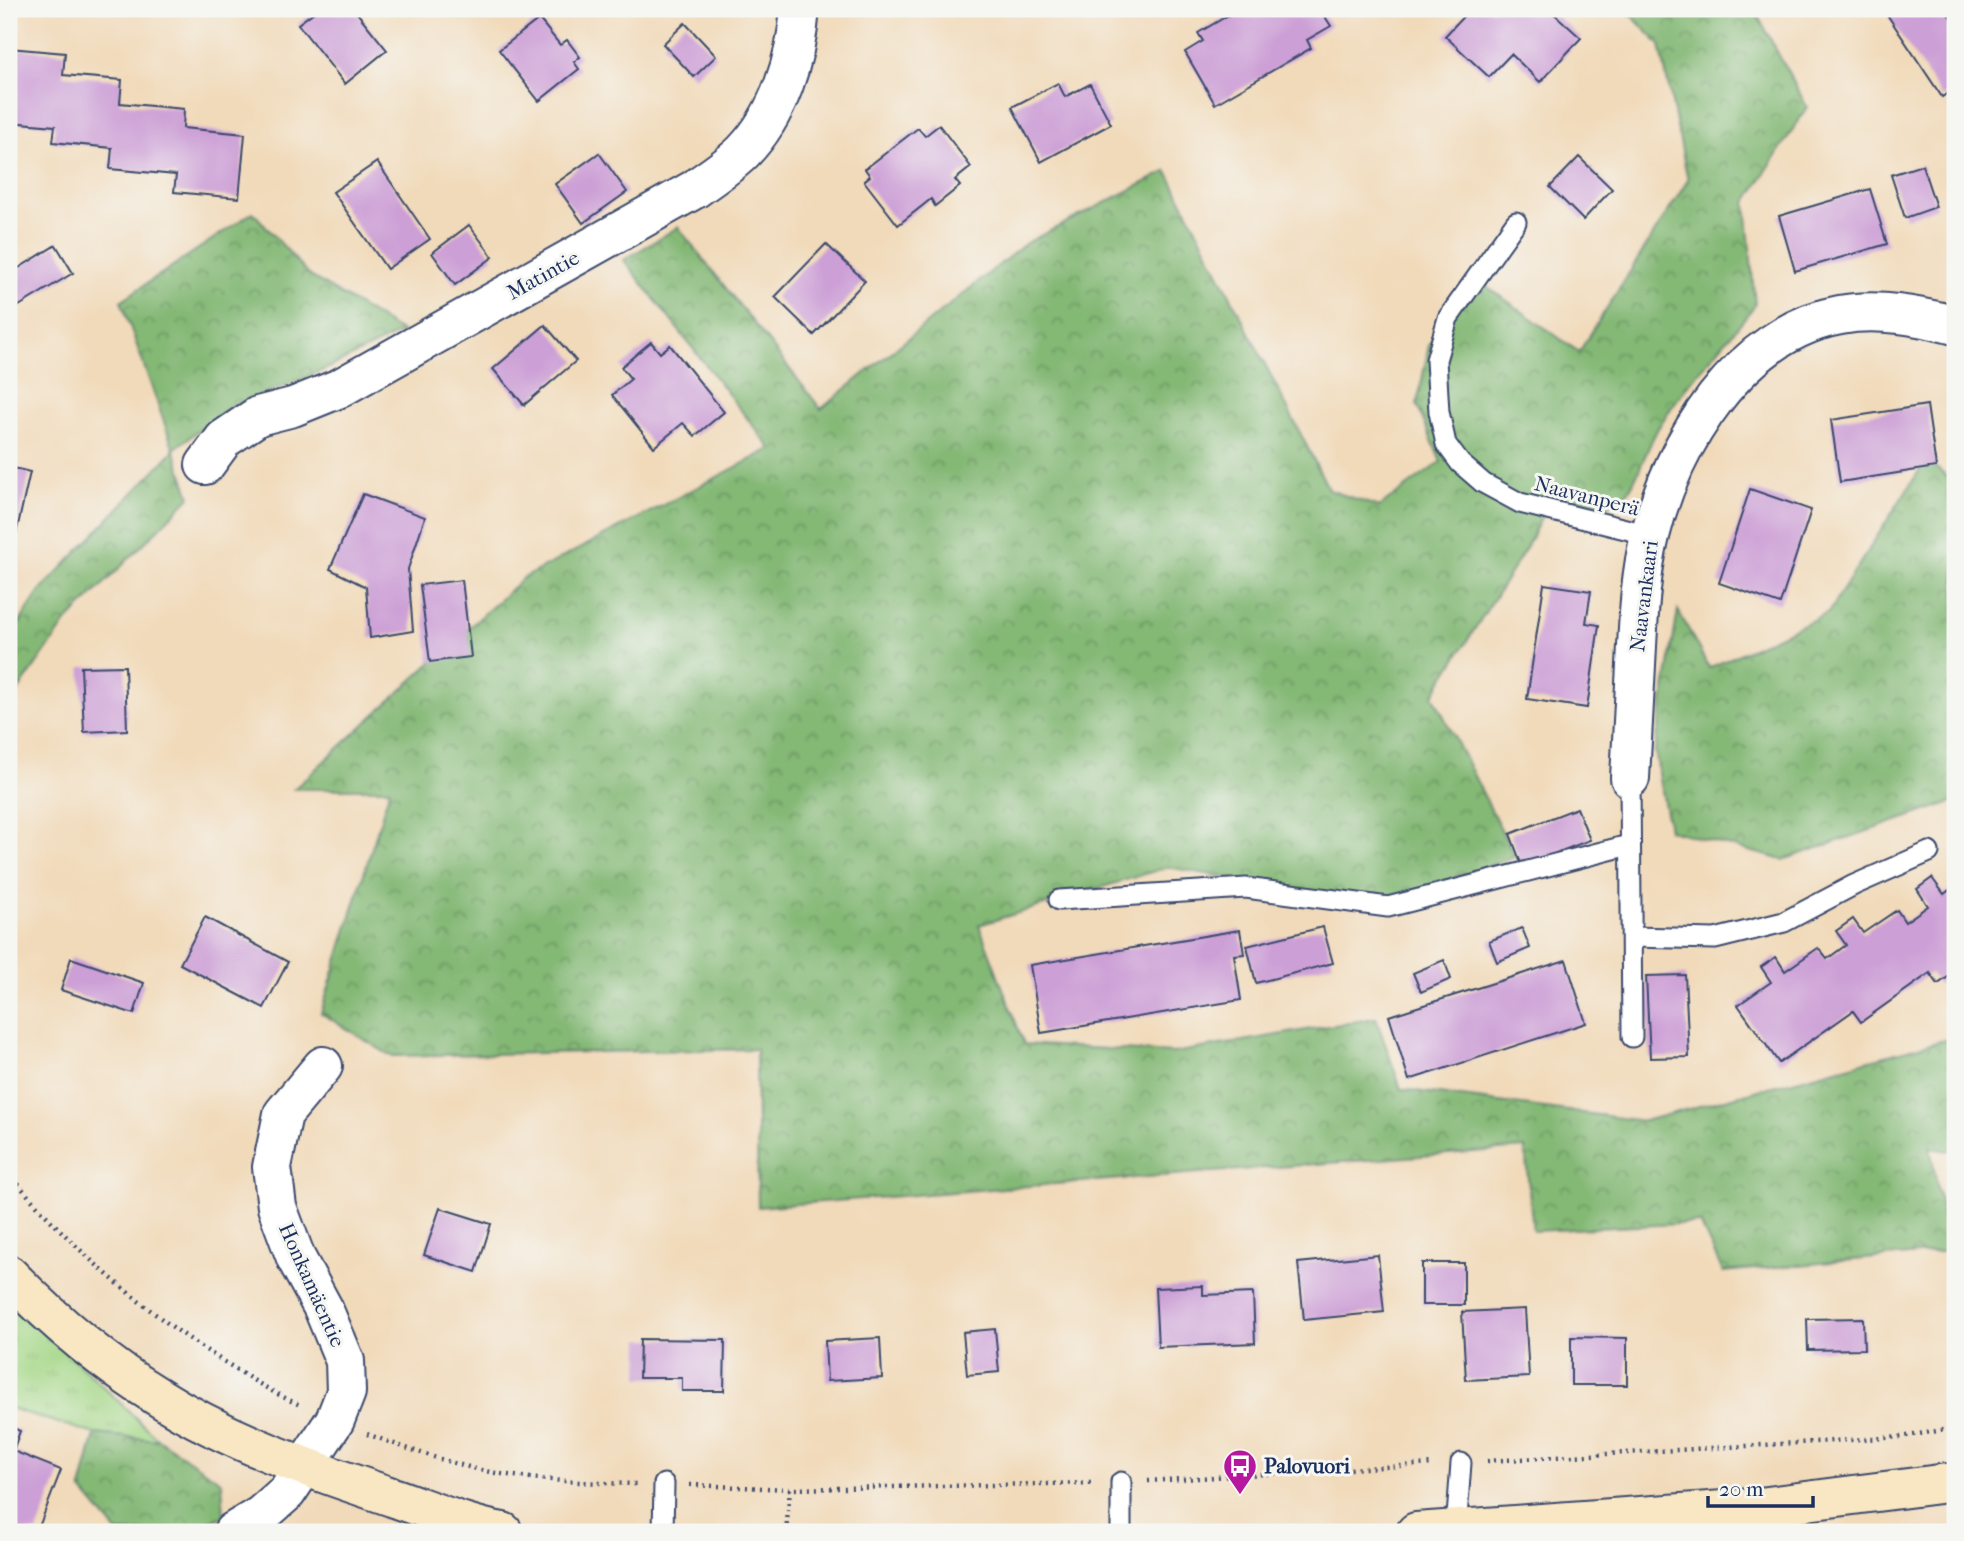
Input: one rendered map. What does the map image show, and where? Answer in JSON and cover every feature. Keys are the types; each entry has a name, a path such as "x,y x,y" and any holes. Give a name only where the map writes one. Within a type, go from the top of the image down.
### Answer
{"main road":[{"path":"9,1275 41,1308 157,1396 211,1425 305,1468 503,1532"},
{"path":"1416,1532 1752,1508 1955,1482"}],"street":[{"path":"800,9 809,9"},
{"name":"Matintie","path":"205,466 224,439 258,416 293,407 340,388 705,182 742,153 769,120 787,75 800,9"},
{"name":"Naavankaari","path":"1630,778 1641,583 1650,535 1679,457 1705,411 1736,374 1776,342 1810,322 1841,314 1870,312 1913,314 1955,325"},
{"name":"Honkamäentie","path":"233,1532 261,1515 287,1492 335,1420 346,1392 345,1361 323,1308 296,1258 277,1207 272,1167 284,1114 323,1066"}],"lane":[{"name":"Naavanperä","path":"1516,222 1448,317 1436,360 1439,412 1446,444 1460,463 1483,483 1520,503 1650,535"},
{"name":"Naavankaari","path":"1630,778 1632,1037"},
{"path":"1059,900 1246,888 1388,907 1629,845"},
{"path":"1632,937 1715,939 1784,922 1854,884 1929,852"},
{"path":"1457,1531 1461,1462"},
{"path":"1121,1482 1121,1532"},
{"path":"663,1532 664,1484"}],"path":[{"path":"664,1484 790,1489 1121,1482 1901,1437 1955,1428"},
{"path":"786,1532 790,1489"}],"green space":[{"path":"1625,9 1754,9 1807,107 1746,203 1755,305 1691,381 1668,413 1652,439 1632,486 1620,503 1605,505 1551,498 1526,548 1433,695 1515,857 1378,905 1168,867 979,925 1024,1044 1173,1053 1376,1018 1401,1089 1644,1121 1955,1037 1955,1152 1930,1148 1950,1251 1723,1272 1700,1223 1533,1231 1525,1148 758,1207 756,1049 391,1056 321,1013 390,789 294,789 523,578 771,449 624,260 678,227 821,409 1026,243 1167,171 1329,490 1379,507 1441,462 1417,405 1429,345 1472,276 1579,352 1688,180 1660,45"},
{"path":"253,212 309,275 402,332 324,370 230,407 174,449 190,497 67,621 9,704 9,638 40,591 174,450 121,301"},
{"path":"1926,460 1955,483 1955,801 1783,860 1669,830 1655,751 1678,610 1709,668 1828,613"},
{"path":"9,1297 159,1440 95,1434 9,1408"},
{"path":"95,1434 159,1440 222,1482 224,1516 187,1532 117,1532 81,1489"}],"building":[{"path":"318,9 354,9 387,50 345,84 298,24"},
{"path":"1239,9 1320,9 1331,26 1307,40 1311,48 1215,104 1185,52 1203,41 1198,33"},
{"path":"1470,9 1549,9 1581,38 1540,82 1511,54 1489,77 1445,36"},
{"path":"1899,9 1945,9 1955,24 1955,88 1942,97 1888,16"},
{"path":"539,19 560,45 567,40 580,57 574,62 579,69 539,101 499,50"},
{"path":"685,23 716,56 694,77 663,44"},
{"path":"9,48 65,53 63,75 122,80 120,103 184,109 183,128 245,134 239,198 174,192 176,175 110,169 112,148 53,142 55,126 9,122"},
{"path":"1058,83 1065,97 1090,84 1111,124 1041,162 1012,107"},
{"path":"939,125 971,167 955,180 960,186 935,206 931,199 898,225 864,181 870,176 865,169 918,128 925,136"},
{"path":"599,153 627,192 583,223 555,184"},
{"path":"1579,157 1612,189 1583,220 1550,187"},
{"path":"377,162 430,239 387,269 333,192"},
{"path":"1922,165 1936,207 1905,218 1891,175"},
{"path":"1870,189 1887,244 1795,271 1779,216"},
{"path":"469,225 493,257 455,285 432,253"},
{"path":"826,244 865,281 814,335 775,297"},
{"path":"56,245 73,273 9,312 9,274"},
{"path":"545,325 576,361 524,405 493,369"},
{"path":"651,342 660,353 670,345 724,412 695,436 683,423 654,447 612,395 631,379 621,367"},
{"path":"1927,405 1936,467 1840,482 1831,420"},
{"path":"9,467 30,472 12,552 9,551"},
{"path":"1750,489 1811,510 1780,604 1719,583"},
{"path":"363,494 425,517 408,569 413,631 370,638 366,587 330,569"},
{"path":"462,580 471,657 430,662 420,585"},
{"path":"1544,584 1591,591 1586,623 1599,625 1587,708 1527,699"},
{"path":"125,666 127,730 84,732 81,667"},
{"path":"1577,808 1590,840 1522,866 1510,834"},
{"path":"1932,878 1944,894 1955,886 1955,972 1938,984 1930,973 1861,1022 1853,1011 1779,1063 1738,1005 1771,982 1761,967 1776,957 1785,971 1818,948 1827,959 1846,945 1836,931 1853,919 1863,933 1897,910 1905,922 1928,906 1917,889"},
{"path":"205,917 288,962 264,1008 180,964"},
{"path":"1323,927 1333,963 1256,983 1247,946"},
{"path":"1522,928 1530,948 1497,962 1489,941"},
{"path":"1240,930 1244,954 1234,955 1241,1000 1041,1033 1030,965"},
{"path":"71,958 144,983 134,1014 61,990"},
{"path":"1444,960 1451,979 1421,992 1413,973"},
{"path":"1566,960 1586,1023 1409,1080 1389,1016"},
{"path":"1685,975 1689,1057 1650,1058 1646,976"},
{"path":"440,1208 491,1224 476,1272 424,1255"},
{"path":"1378,1255 1384,1312 1304,1320 1298,1263"},
{"path":"1422,1263 1464,1263 1464,1305 1422,1305"},
{"path":"1203,1286 1203,1295 1253,1293 1255,1343 1158,1347 1155,1288"},
{"path":"1525,1309 1529,1377 1466,1380 1462,1312"},
{"path":"1863,1318 1864,1349 1808,1350 1807,1319"},
{"path":"995,1329 999,1372 967,1375 963,1332"},
{"path":"1571,1337 1627,1338 1627,1385 1571,1385"},
{"path":"880,1338 882,1378 827,1381 825,1341"},
{"path":"640,1339 725,1340 724,1391 682,1391 682,1378 639,1378"},
{"path":"9,1426 20,1431 13,1451 61,1470 37,1532 16,1532 9,1529"}],"place":[{"name":"Palovuori","path":"1240,1496"}]}
